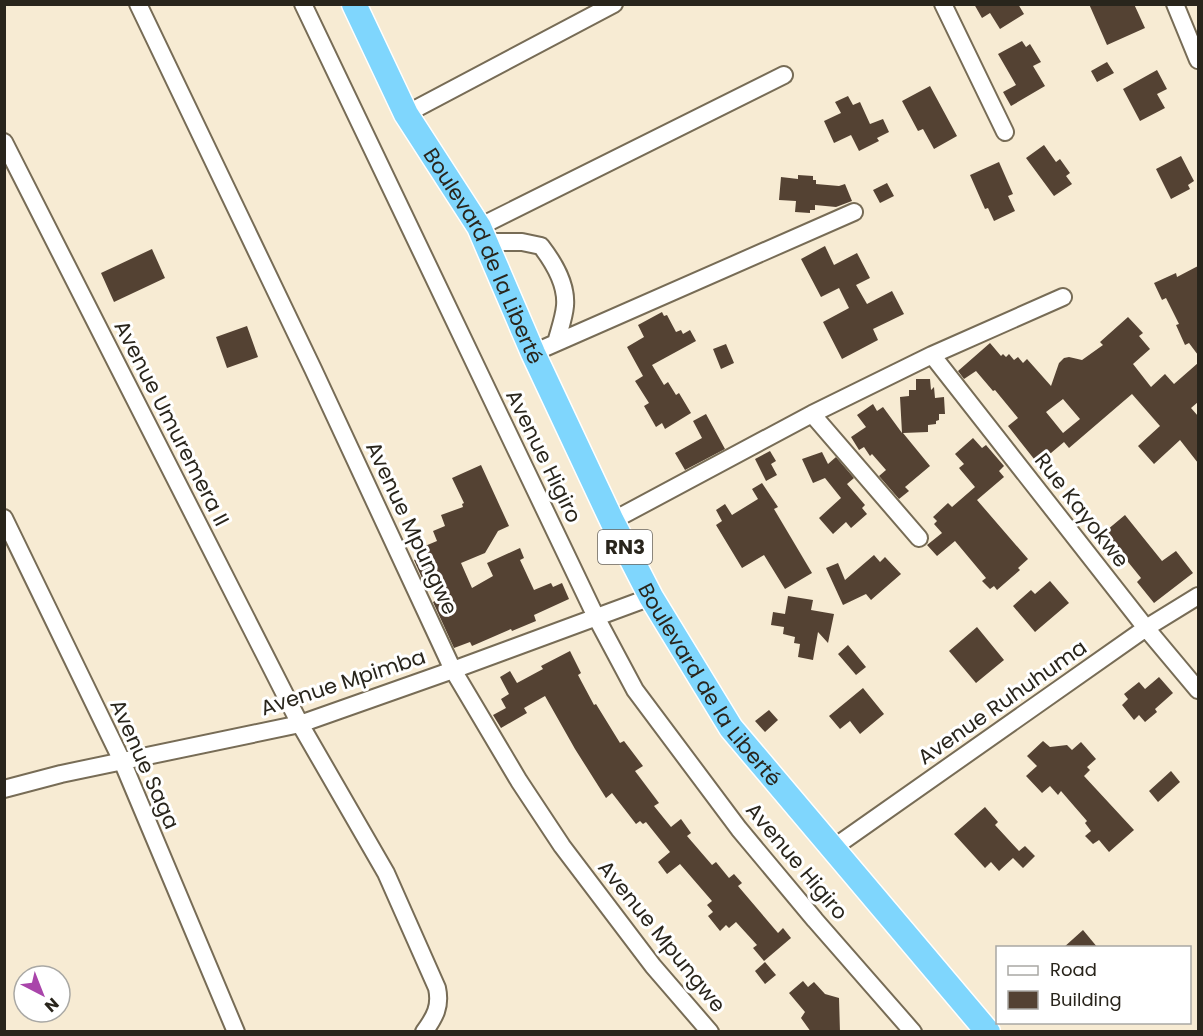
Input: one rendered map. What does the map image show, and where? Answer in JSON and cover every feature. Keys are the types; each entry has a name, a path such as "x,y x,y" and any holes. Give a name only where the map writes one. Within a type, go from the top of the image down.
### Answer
{"highway":[{"name":"Boulevard de la Liberté","path":"354,4 406,114 483,235 533,353 612,521 651,597 731,728 988,1032"}],"street":[{"name":"Avenue Mpungwe","path":"138,4 313,369 453,670 519,781 562,846 653,966 710,1032"},
{"name":"Avenue Higiro","path":"303,4 596,617 635,690 711,792 815,920 913,1032"},
{"path":"406,114 614,4"},
{"path":"943,4 1005,132"},
{"path":"1175,4 1198,60"},
{"path":"483,235 784,75"},
{"name":"Avenue Umuremera II","path":"4,142 300,724 386,873 440,1001 435,1017 424,1032"},
{"path":"533,353 854,213"},
{"path":"483,235 541,246 551,258 562,282 565,306 556,343"},
{"path":"612,521 812,414 932,355 1063,297"},
{"name":"Rue Kayokwe","path":"932,355 1146,628 1198,690"},
{"path":"812,414 919,538"},
{"name":"Avenue Saga","path":"4,518 122,761 236,1032"},
{"name":"Avenue Ruhuhuma","path":"833,848 1146,628 1198,596"},
{"name":"Avenue Mpimba","path":"4,789 122,761 300,724 651,597"}],"building":[{"path":"974,4 1018,4 1024,14 1000,29 990,13 982,18"},
{"path":"1089,4 1134,4 1145,28 1107,45"},
{"path":"1022,41 1026,47 1030,44 1041,62 1033,66 1045,86 1011,106 1003,92 1016,85 998,54"},
{"path":"1107,62 1114,73 1097,82 1091,71"},
{"path":"1157,70 1167,89 1157,94 1165,108 1140,121 1123,89"},
{"path":"930,86 957,136 934,149 923,129 918,131 902,101"},
{"path":"848,96 853,105 860,102 870,124 883,119 889,132 877,138 879,141 859,151 851,135 834,143 824,121 841,113 835,102"},
{"path":"1044,145 1056,162 1060,159 1070,173 1066,176 1072,184 1054,196 1026,158"},
{"path":"1181,156 1194,181 1188,185 1190,189 1171,199 1156,169"},
{"path":"999,162 1013,194 1008,196 1015,211 994,221 988,208 985,209 970,175"},
{"path":"798,175 813,176 816,184 839,186 845,184 852,201 836,207 815,205 815,210 810,210 810,213 795,212 796,201 779,200 781,177 798,179"},
{"path":"887,183 894,196 880,203 873,190"},
{"path":"825,246 834,265 857,253 870,278 856,285 867,304 892,291 904,314 873,329 878,340 842,359 823,322 849,308 839,288 821,297 801,259"},
{"path":"152,249 165,278 114,302 101,273"},
{"path":"1198,266 1198,355 1189,343 1185,345 1176,325 1179,324 1166,298 1162,300 1154,283 1176,273 1177,277"},
{"path":"662,312 664,316 667,315 676,332 681,330 683,334 690,330 696,341 652,365 664,385 668,382 676,395 679,393 691,413 665,429 662,423 656,427 644,406 649,403 635,381 643,376 627,347 644,337 638,325"},
{"path":"1128,317 1143,333 1139,336 1150,349 1133,364 1151,387 1165,374 1174,384 1198,363 1198,402 1191,408 1198,416 1198,463 1180,440 1154,464 1138,446 1160,426 1132,394 1069,448 1064,442 1038,464 1008,426 1018,418 995,390 993,391 976,371 964,379 958,371 990,343 1001,356 1003,354 1006,357 1009,354 1014,360 1018,357 1023,363 1027,359 1051,386 1059,363 1064,358 1082,360 1103,345 1100,342","holes":["1063,399 1080,419 1063,433 1046,412"]},
{"path":"247,326 258,357 227,368 216,337"},
{"path":"726,344 734,363 721,369 713,349"},
{"path":"916,379 930,379 931,390 934,387 935,398 944,397 945,414 939,414 936,424 928,425 928,432 903,433 930,466 905,487 909,491 899,499 879,476 886,470 872,454 870,456 864,447 859,450 851,437 866,427 857,415 873,404 877,411 883,407 902,433 900,397 909,396 909,390 916,390"},
{"path":"706,414 725,449 685,470 675,453 702,438 693,421"},
{"path":"973,438 982,448 986,445 1004,466 999,471 1004,477 977,500 1028,559 1018,568 1020,570 997,590 994,586 990,589 982,581 986,578 955,541 937,556 927,545 942,533 934,524 937,521 933,517 948,503 952,507 975,487 959,468 964,464 955,454"},
{"path":"770,451 776,461 771,464 777,475 766,481 755,459"},
{"path":"822,452 828,464 836,457 854,478 847,484 865,505 862,508 867,514 851,528 846,522 833,534 819,518 841,498 825,478 813,483 802,459"},
{"path":"481,465 509,526 498,531 485,553 461,563 472,588 493,576 487,563 520,548 524,558 520,560 534,590 551,583 553,587 562,583 569,599 534,615 536,621 472,646 470,642 454,648 433,602 445,595 435,572 422,578 414,560 428,554 425,546 437,541 433,531 445,526 441,515 463,507 464,503 452,478"},
{"path":"762,483 778,507 774,509 812,573 785,589 764,555 742,568 716,525 722,521 716,510 725,504 732,515 758,499 752,489"},
{"path":"1125,515 1162,561 1176,551 1193,573 1154,603 1137,582 1141,578 1120,552 1111,559 1095,540"},
{"path":"874,555 880,562 885,557 901,574 871,600 866,594 843,605 826,568 838,563 845,580"},
{"path":"1050,581 1069,603 1035,632 1013,606 1031,590 1035,594"},
{"path":"788,596 813,600 811,610 834,614 828,643 818,632 813,660 798,657 800,644 794,643 795,637 783,634 784,627 771,625 773,612 785,614"},
{"path":"977,627 1004,660 976,683 949,651"},
{"path":"848,645 866,667 856,675 838,654"},
{"path":"570,651 581,673 578,675 594,705 596,704 620,743 624,741 643,766 635,771 659,803 654,806 671,827 681,819 691,833 687,836 712,865 716,862 729,878 734,874 742,883 738,886 778,933 783,928 791,938 764,961 753,948 757,945 736,922 729,928 726,925 720,931 708,916 713,912 707,905 712,901 680,864 667,874 658,862 670,852 646,822 643,824 640,821 636,824 612,793 606,798 545,696 524,708 527,713 501,728 493,715 506,708 501,699 509,694 500,677 510,671 517,683 543,669 541,666"},
{"path":"1159,677 1173,693 1155,709 1157,712 1145,722 1139,715 1134,720 1122,705 1128,699 1124,694 1139,682 1145,689"},
{"path":"863,688 884,714 860,734 850,721 840,729 829,716"},
{"path":"769,710 778,720 765,732 755,721"},
{"path":"1043,741 1050,747 1067,745 1072,750 1081,742 1096,759 1087,767 1090,770 1084,776 1134,830 1109,852 1099,840 1093,844 1085,836 1091,831 1085,823 1087,821 1061,791 1058,795 1050,786 1042,793 1026,776 1037,766 1027,756"},
{"path":"1171,771 1180,782 1158,802 1149,791"},
{"path":"985,807 998,822 995,825 1019,851 1025,846 1035,856 1023,868 1013,858 999,871 991,862 985,868 954,834"},
{"path":"1083,930 1096,946 1065,946"},
{"path":"765,962 776,975 765,984 755,971"},
{"path":"803,981 808,987 814,982 825,994 839,998 840,1032 811,1032 801,1018 805,1012 789,993"}]}
